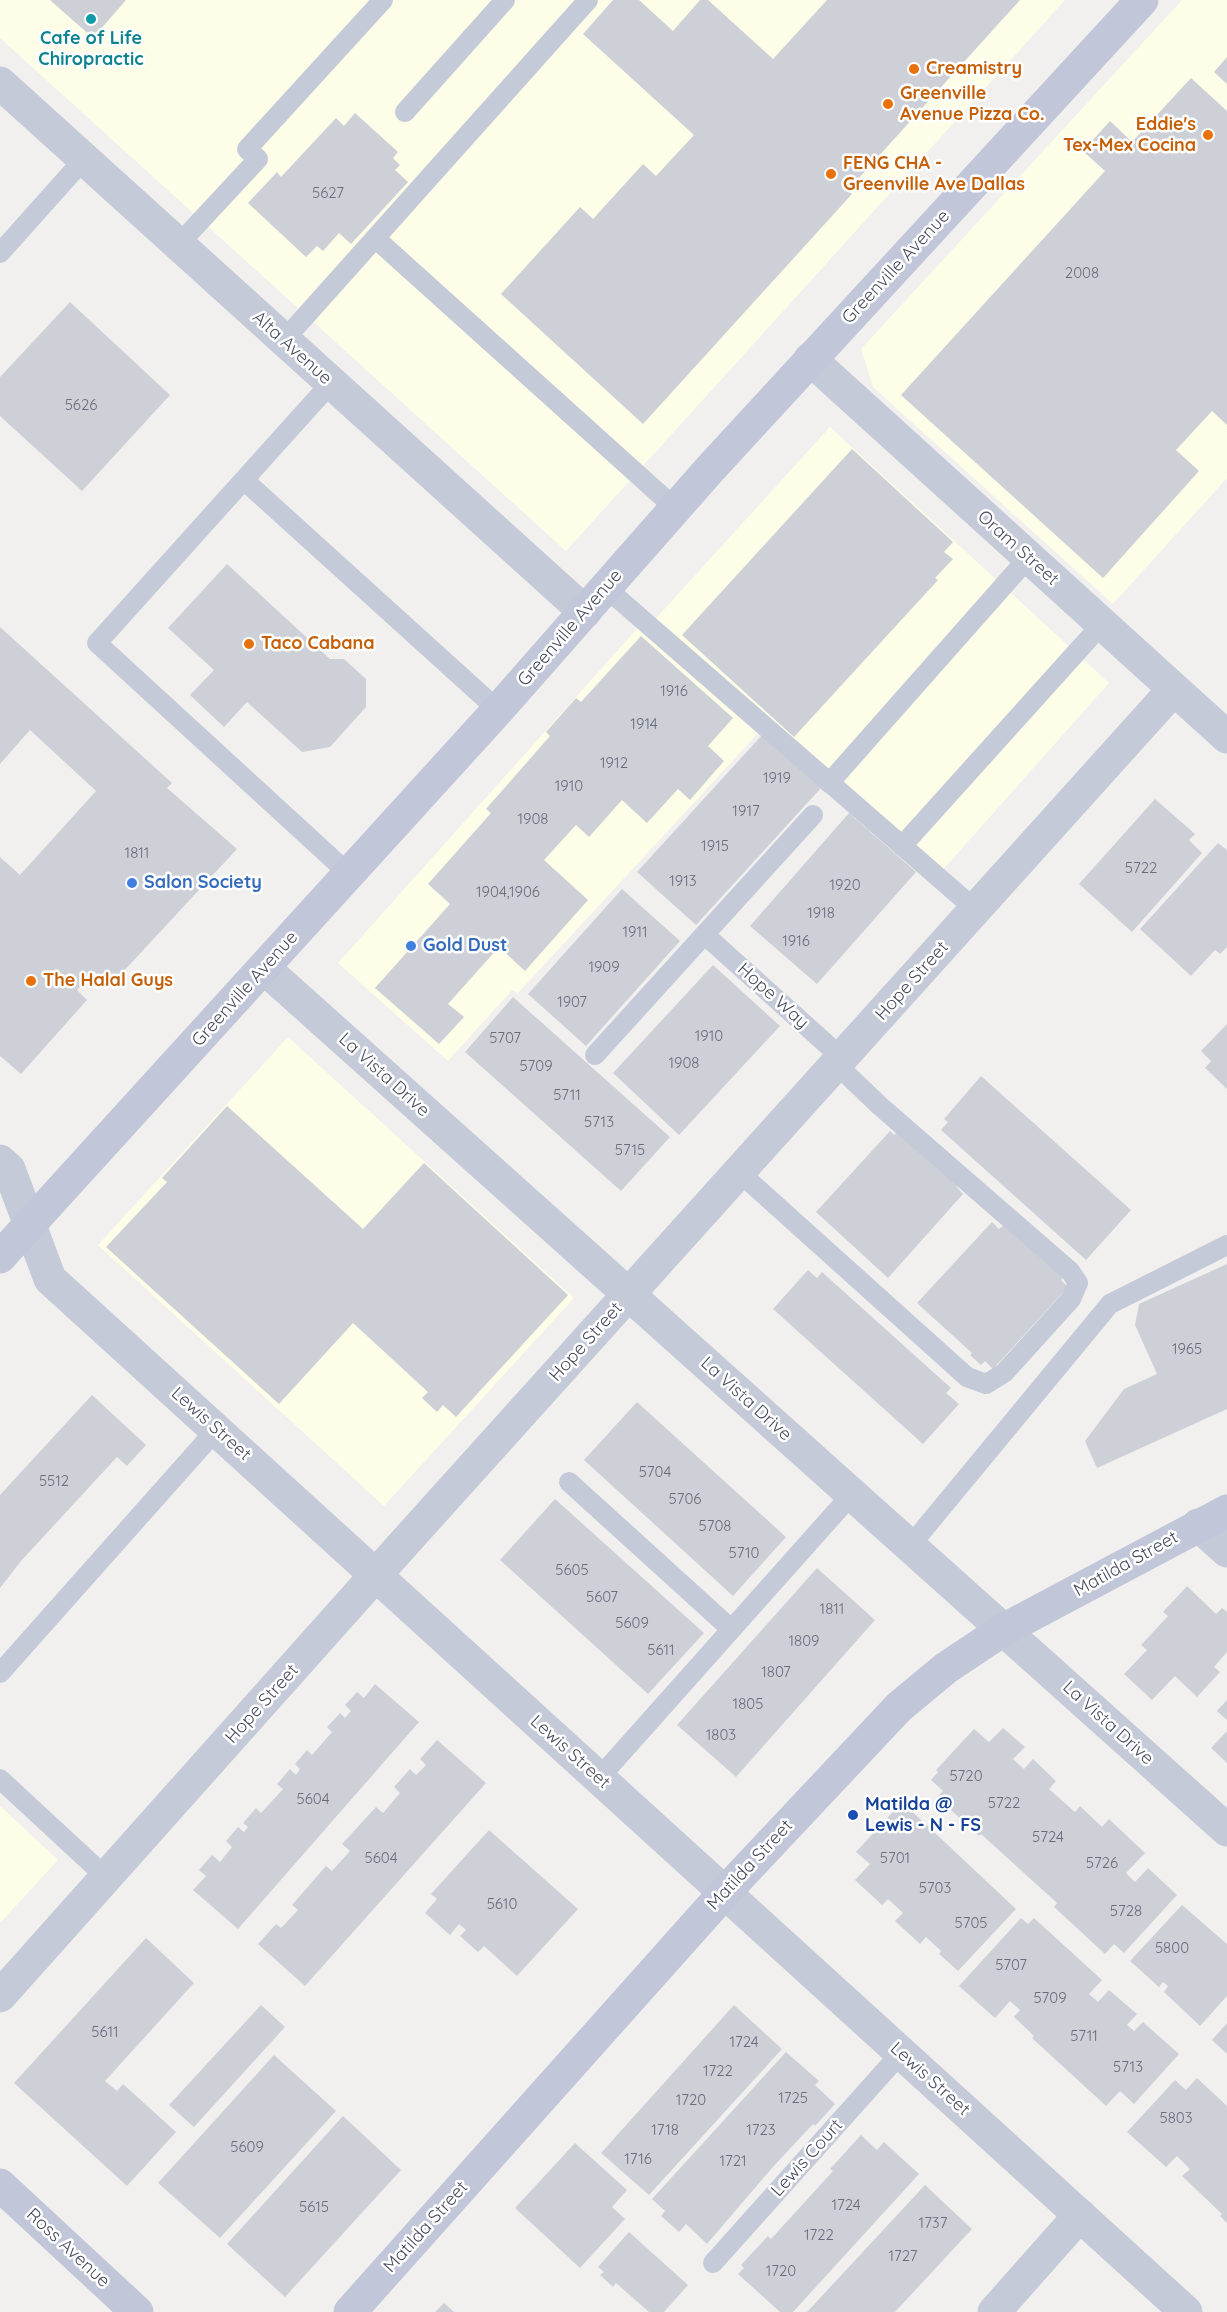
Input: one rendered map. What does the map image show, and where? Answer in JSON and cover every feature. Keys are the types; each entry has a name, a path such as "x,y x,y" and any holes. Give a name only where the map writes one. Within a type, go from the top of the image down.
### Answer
{"main road":[{"name":"Greenville Avenue","path":"0,1257 498,710 675,508 1137,2"},
{"name":"Matilda Street","path":"350,2312 725,1892 899,1707 946,1668 1003,1630 1227,1511"},
{"name":"Ross Avenue","path":"0,2185 137,2312"}],"street":[{"name":"Alta Avenue","path":"0,83 585,612"},
{"name":"Oram Street","path":"810,359 1227,736"},
{"name":"Hope Street","path":"0,1996 1174,689"},
{"name":"La Vista Drive","path":"264,968 1227,1830"},
{"name":"Lewis Street","path":"0,1161 9,1168 50,1279 1186,2312"},
{"path":"1198,1525 1227,1551"},
{"path":"994,2312 1080,2215"}],"lane":[{"path":"178,245 258,159 247,149 382,0"},
{"path":"405,112 505,0"},
{"path":"284,340 588,0"},
{"path":"0,253 84,159"},
{"path":"375,238 675,508"},
{"path":"331,383 97,643 349,874"},
{"path":"245,481 498,710"},
{"path":"829,783 1028,558"},
{"path":"606,588 976,910"},
{"path":"902,846 1102,624"},
{"path":"595,1054 813,815"},
{"name":"Hope Way","path":"705,934 839,1061 880,1106 1070,1271 1078,1283 1071,1299 1004,1373 987,1384 967,1377 739,1172"},
{"path":"910,1546 1110,1304 1227,1245"},
{"path":"0,1673 217,1429"},
{"path":"569,1482 731,1629"},
{"path":"599,1778 852,1494"},
{"path":"0,1779 107,1878"},
{"name":"Lewis Court","path":"713,2263 901,2053"}],"shaded area":[{"path":"0,0 1065,0 566,551 0,38"},
{"path":"1182,0 1227,0 1227,478 1113,604 873,387 861,349"},
{"path":"830,427 1109,683 932,882 761,730 518,993 512,990 448,1061 338,963 643,622 649,626"},
{"path":"288,1037 574,1298 384,1506 98,1245"},
{"path":"0,1806 58,1860 0,1923"}],"building":[{"name":"Cafe of Life Chiropractic","path":"50,0 126,0 93,38"},
{"path":"613,0 639,0 673,31 700,0 708,0 773,59 827,0 1020,0 848,190 852,194 643,424 501,294 580,207 593,219 643,164 656,176 694,135 583,34"},
{"path":"1227,57 1227,84 1214,72"},
{"path":"1191,78 1227,111 1227,425 1212,411 1176,450 1199,471 1103,578 901,395 1105,171 1083,151 1110,121 1132,142"},
{"path":"355,113 398,152 393,158 400,165 395,170 408,182 351,244 339,233 323,251 317,246 306,257 248,203 277,172 281,177 336,118 344,126"},
{"path":"70,302 170,395 82,491 0,416 0,377"},
{"path":"852,449 953,542 944,552 953,559 935,578 938,580 794,737 682,635"},
{"name":"Taco Cabana","path":"227,564 330,659 344,659 366,679 366,707 330,747 302,752 247,702 224,727 190,695 214,670 168,628"},
{"path":"0,627 172,783 167,788 237,849 109,987 94,971 77,990 87,1000 21,1074 0,1056 0,857 20,875 96,791 30,730 0,764"},
{"path":"641,636 733,718 708,746 724,761 690,800 678,789 647,823 622,800 589,837 576,825 544,860 588,900 525,971 499,947 448,1004 464,1017 439,1044 375,988 450,904 428,884 491,813 486,809 550,736 546,732 576,698 581,702"},
{"path":"763,734 821,788 696,925 637,872"},
{"path":"1155,799 1195,834 1189,840 1202,853 1132,932 1079,884"},
{"path":"849,813 916,872 817,984 750,926"},
{"path":"1218,843 1227,850 1227,947 1220,954 1215,950 1191,976 1140,929"},
{"path":"622,889 680,941 586,1046 528,994"},
{"path":"713,965 780,1026 679,1135 613,1073"},
{"path":"513,997 670,1137 621,1191 465,1052"},
{"path":"1227,1024 1227,1089 1205,1068 1211,1061 1201,1051"},
{"path":"981,1076 1131,1210 1086,1260 941,1130 948,1122 944,1119"},
{"path":"227,1106 363,1229 424,1163 568,1295 456,1417 443,1405 437,1412 422,1398 428,1392 353,1323 279,1404 106,1247 167,1182 162,1178"},
{"path":"899,1130 958,1184 956,1186 963,1194 888,1278 816,1212 890,1131 894,1135"},
{"path":"992,1222 999,1229 1004,1225 1048,1265 1050,1263 1065,1276 1061,1280 1068,1287 993,1369 985,1361 981,1365 970,1355 972,1353 917,1303"},
{"path":"1227,1264 1227,1409 1097,1468 1085,1441 1124,1389 1157,1374 1135,1325 1139,1304"},
{"path":"808,1270 817,1278 822,1272 951,1388 946,1393 959,1404 923,1444 773,1309"},
{"path":"92,1395 146,1445 127,1466 117,1457 21,1561 0,1588 0,1495"},
{"path":"637,1402 786,1537 733,1596 584,1460"},
{"path":"555,1499 704,1633 648,1694 500,1560"},
{"path":"817,1568 875,1620 736,1777 677,1725"},
{"path":"1187,1586 1216,1614 1222,1608 1227,1612 1227,1652 1214,1667 1220,1672 1197,1697 1175,1676 1152,1700 1124,1674 1147,1650 1141,1645 1168,1616 1163,1612"},
{"path":"375,1684 419,1722 238,1929 193,1890 206,1876 199,1870 212,1855 220,1862 232,1847 226,1841 238,1827 244,1832 248,1827 243,1823 256,1808 261,1813 283,1789 277,1784 290,1769 296,1775 300,1769 295,1764 307,1750 312,1755 332,1732 327,1727 340,1713 345,1718 351,1711 345,1705 357,1692 364,1698"},
{"path":"1227,1700 1227,1720 1217,1711"},
{"path":"1003,1728 1025,1747 1013,1759 1024,1769 1033,1759 1056,1781 1049,1789 1075,1812 1080,1806 1102,1827 1109,1819 1145,1853 1126,1873 1135,1882 1148,1868 1177,1895 1124,1953 1114,1944 1105,1954 1054,1907 1057,1903 937,1797 943,1791 931,1780 938,1772 936,1770 974,1729 989,1742"},
{"path":"1227,1731 1227,1763 1211,1748"},
{"path":"437,1740 486,1783 305,1986 258,1944 276,1924 281,1928 298,1910 292,1905 326,1866 332,1871 350,1851 342,1844 376,1807 383,1813 400,1793 394,1787 410,1769 416,1775 426,1765 420,1759"},
{"path":"902,1802 1016,1909 958,1971 939,1954 941,1951 926,1937 920,1944 895,1921 903,1913 888,1899 882,1905 855,1880 870,1864 856,1852"},
{"path":"489,1830 578,1909 517,1976 484,1946 478,1952 460,1936 466,1930 459,1924 450,1935 425,1913 437,1899 431,1894"},
{"path":"1182,1905 1227,1944 1227,1996 1200,2026 1164,1992 1168,1986 1163,1982 1159,1987 1130,1961"},
{"path":"1021,1918 1028,1924 1034,1918 1102,1980 1089,1994 1098,2002 1109,1990 1137,2014 1127,2025 1134,2031 1143,2022 1179,2054 1134,2104 1120,2091 1106,2106 1032,2038 1034,2036 1014,2017 1020,2010 1010,2001 995,2018 959,1986"},
{"path":"146,1938 194,1983 105,2081 117,2091 123,2084 176,2132 127,2186 14,2083"},
{"path":"261,2005 285,2027 194,2127 169,2105"},
{"path":"734,2005 782,2049 649,2195 601,2153"},
{"path":"1227,2023 1227,2054 1212,2040"},
{"path":"786,2052 819,2081 815,2085 835,2104 772,2168 707,2244 686,2224 679,2232 661,2216 665,2211 652,2199"},
{"path":"274,2055 336,2111 220,2238 158,2183"},
{"path":"1197,2078 1227,2106 1227,2223 1220,2216 1222,2214 1182,2176 1190,2169 1177,2156 1166,2167 1127,2132 1175,2080 1186,2090"},
{"path":"343,2116 401,2170 285,2297 227,2244"},
{"path":"861,2135 877,2150 884,2142 919,2174 793,2312 780,2312 738,2274 744,2268 741,2265 768,2236 771,2239 833,2171 830,2169"},
{"path":"575,2143 627,2190 612,2207 625,2219 580,2268 515,2208"},
{"path":"925,2185 972,2229 895,2312 807,2312"},
{"path":"629,2232 688,2285 664,2312 649,2312 616,2283 613,2287 600,2275 604,2272 598,2267"},
{"path":"444,2303 454,2312 435,2312"}],"place":[{"name":"Cafe of Life Chiropractic","path":"91,19"},
{"name":"Creamistry","path":"914,69"},
{"name":"Greenville Avenue Pizza Co.","path":"888,104"},
{"name":"Eddie's Tex-Mex Cocina","path":"1208,135"},
{"name":"FENG CHA - Greenville Ave Dallas","path":"831,174"},
{"name":"Taco Cabana","path":"249,644"},
{"name":"Salon Society","path":"132,883"},
{"name":"Gold Dust","path":"411,946"},
{"name":"The Halal Guys","path":"31,981"},
{"name":"Matilda @ Lewis - N - FS","path":"853,1815"}]}
